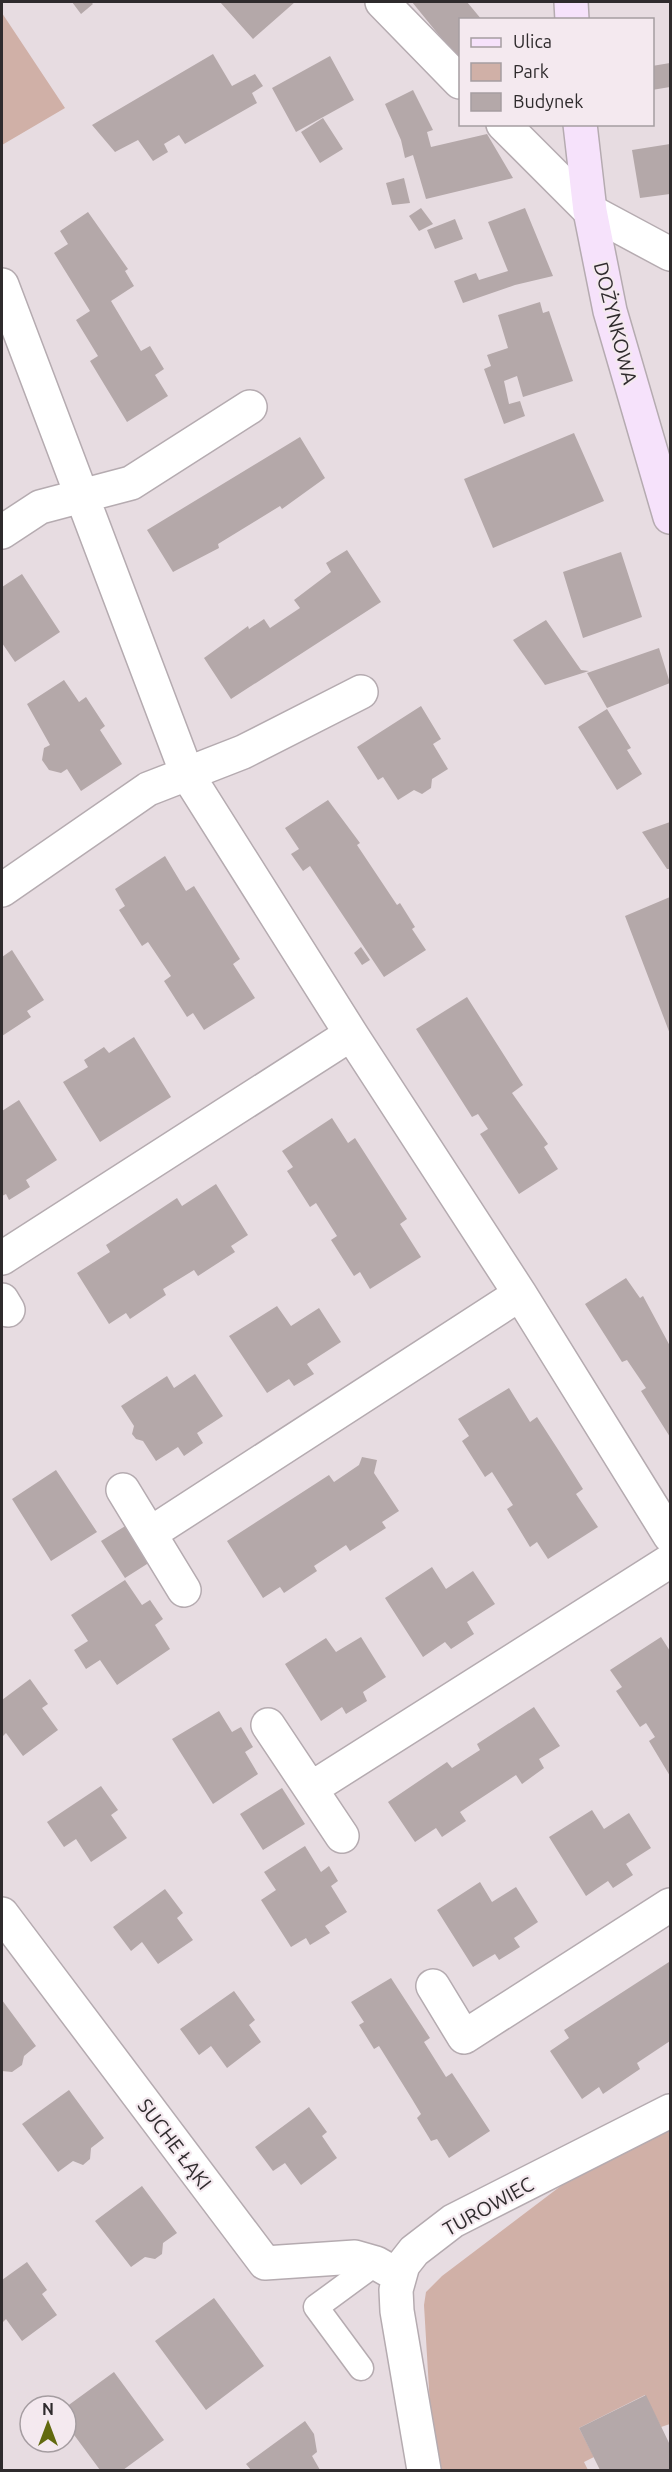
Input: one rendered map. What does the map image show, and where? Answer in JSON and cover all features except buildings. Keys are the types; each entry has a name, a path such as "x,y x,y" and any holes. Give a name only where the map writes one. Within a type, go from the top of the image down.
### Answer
{"street":[{"path":"382,2 459,81"},
{"path":"571,2 572,18"},
{"path":"505,126 590,211 670,254"},
{"name":"DOŻYNKOWA","path":"580,126 590,211 610,311 670,517"},
{"path":"2,285 187,774 351,1034 520,1294 670,1536"},
{"path":"2,532 39,507 130,483 250,407"},
{"path":"2,890 148,789 243,752 361,692"},
{"path":"2,1258 351,1034"},
{"path":"151,1533 520,1294"},
{"path":"123,1490 184,1590"},
{"path":"312,1788 670,1561"},
{"path":"268,1725 342,1836"},
{"path":"433,1986 464,2037 670,1905"},
{"name":"SUCHE ŁĄKI","path":"2,1914 265,2263 356,2257 387,2269"},
{"name":"TUROWIEC","path":"424,2470 397,2312 387,2269 453,2221 670,2111"}],"lane":[{"path":"362,2368 315,2307 387,2269"}],"green space":[{"path":"2,13 65,108 2,145"},
{"path":"670,2126 670,2424 661,2427 645,2395 579,2428 594,2457 584,2462 588,2470 437,2470 431,2423 424,2305 426,2292 442,2276 574,2176"}]}
